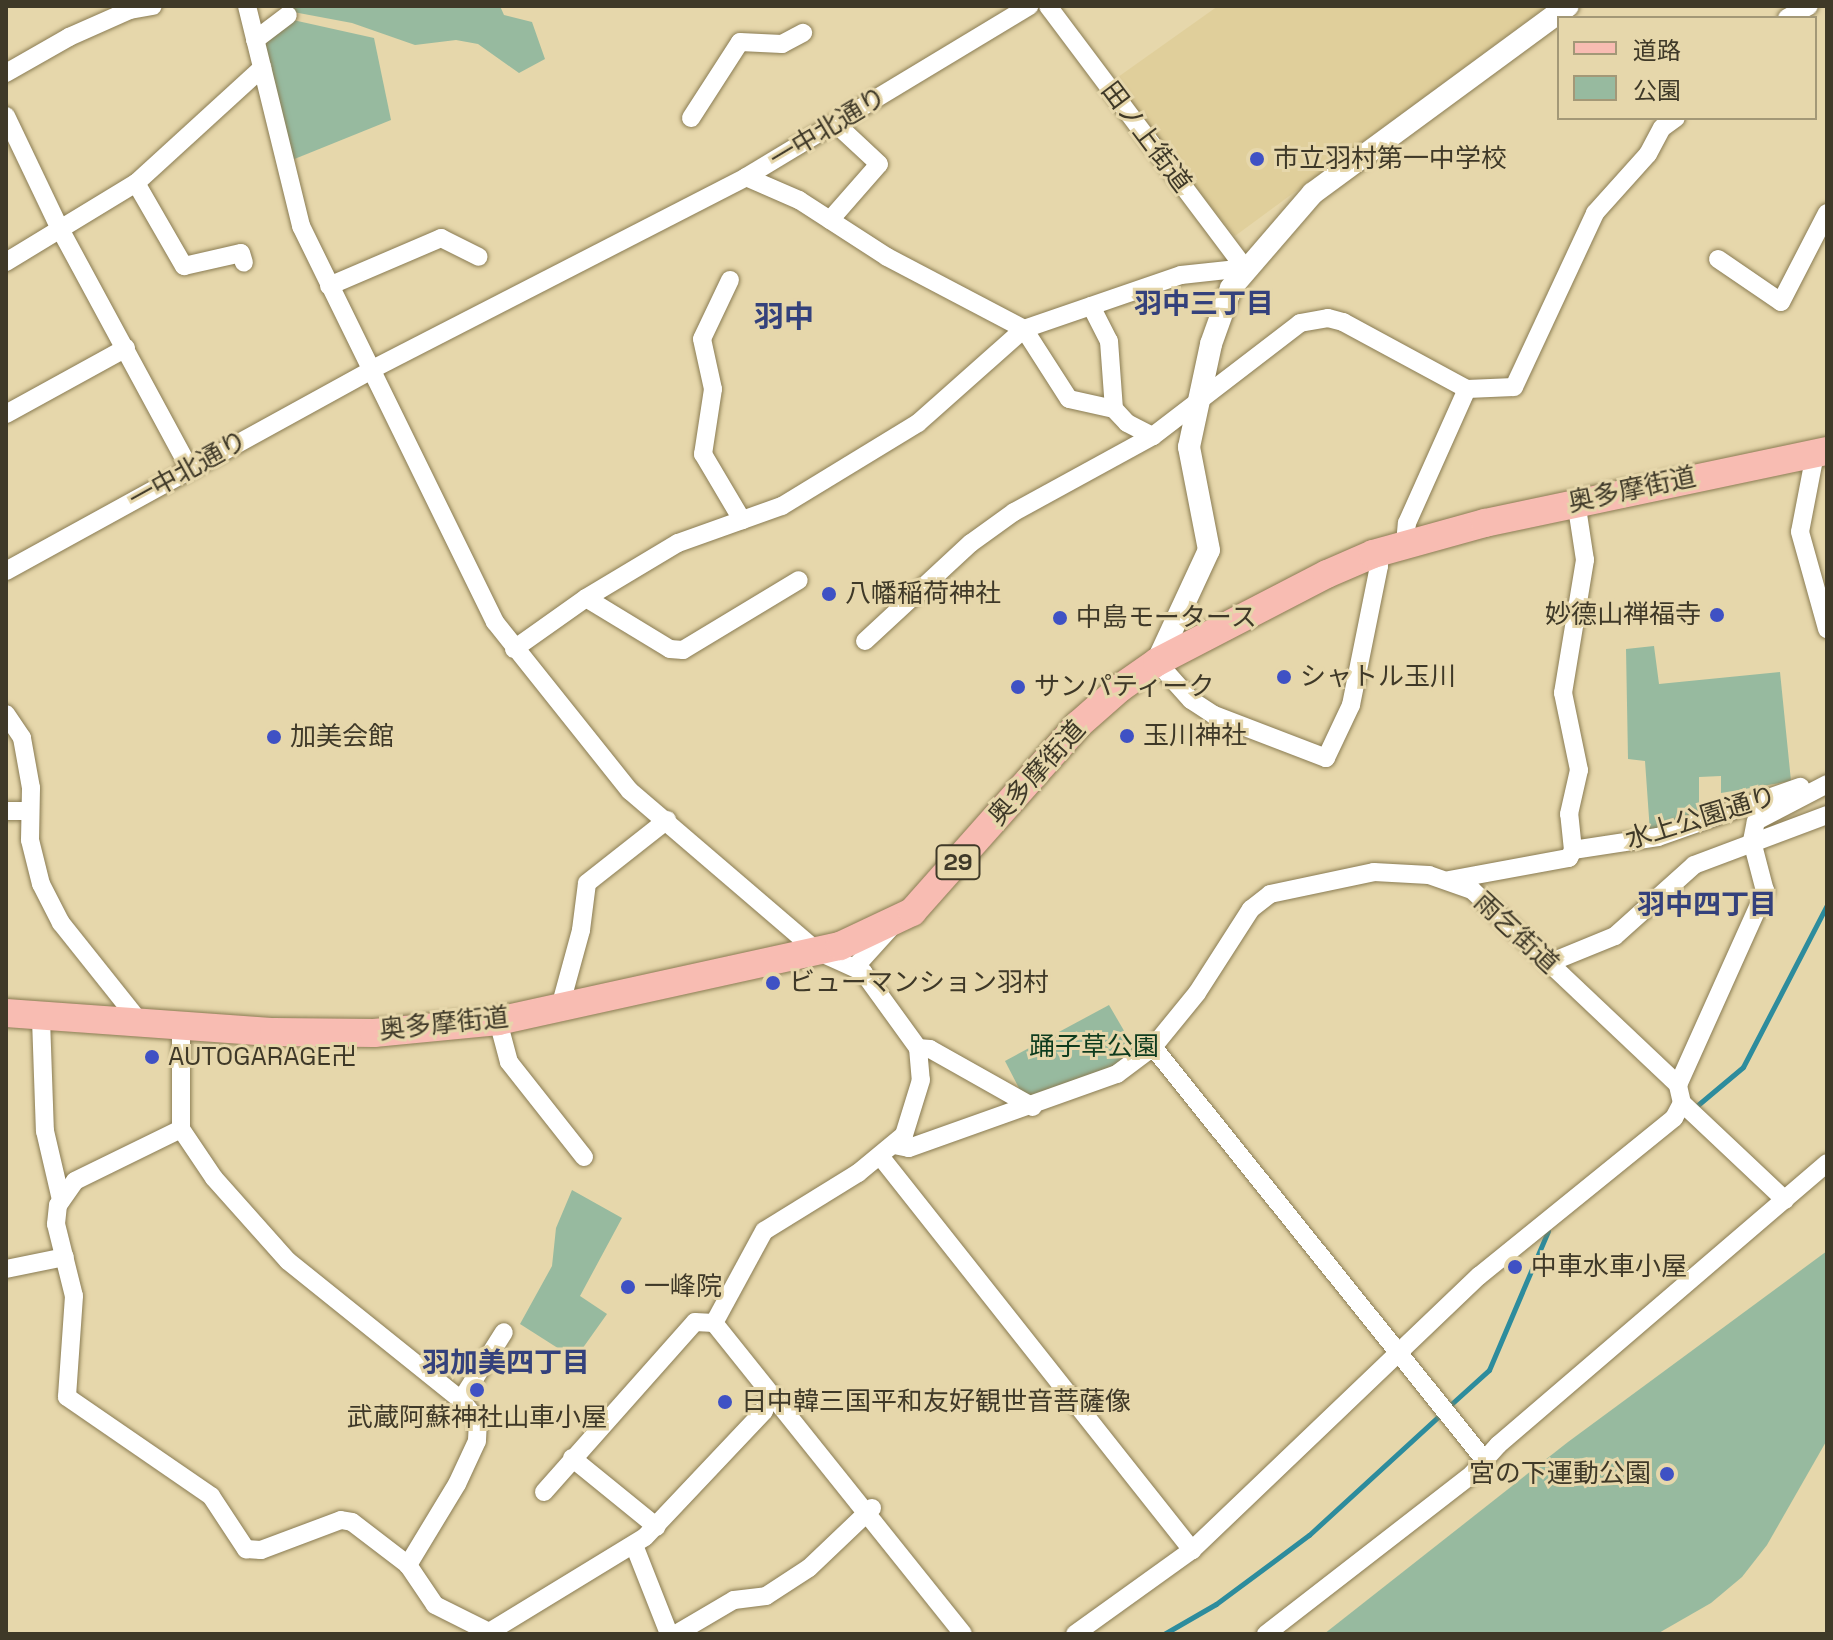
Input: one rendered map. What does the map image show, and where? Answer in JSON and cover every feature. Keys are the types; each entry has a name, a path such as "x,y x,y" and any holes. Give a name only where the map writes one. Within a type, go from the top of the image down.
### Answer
{"main road":[{"name":"奥多摩街道","path":"6,1013 41,1019 335,1035 498,1021 817,951 895,923 926,899 1078,725 1157,662 1373,554 1576,501 1821,453"}],"street":[{"path":"6,73 69,37 130,10 153,6"},
{"path":"247,6 301,226 485,607 514,649 610,770 817,951 856,966 918,1048 917,1102 908,1127 887,1150 764,1231 714,1323"},
{"name":"一中北通り","path":"6,571 371,370 746,177 1029,6"},
{"name":"田ノ上街道","path":"1048,6 1245,268"},
{"path":"1373,554 1379,566 1351,705 1326,758 1214,715 1191,700 1157,662 1209,550 1190,467 1196,404 1221,309 1245,268 1313,193 1568,6"},
{"path":"1791,16 1809,6"},
{"path":"255,40 288,15"},
{"path":"691,118 740,42 782,44 803,33"},
{"path":"6,262 136,183 262,68"},
{"path":"6,116 60,229 190,469"},
{"path":"865,641 971,543 1014,512 1153,436 1271,340 1300,323 1328,318 1373,336 1467,389 1514,387 1595,213 1648,154 1662,128 1673,120"},
{"path":"830,220 879,164 835,123"},
{"path":"746,177 830,220 887,257 1024,329 1069,399 1114,409 1127,423 1153,436"},
{"path":"136,183 184,266 241,253 244,263"},
{"path":"1718,259 1781,302 1827,213"},
{"path":"329,286 441,238 479,257"},
{"path":"514,649 586,598 678,543 782,506 918,423 1024,329 1181,275 1245,268"},
{"path":"730,280 702,339 713,389 703,454 742,520"},
{"path":"1091,306 1109,341 1114,409"},
{"path":"6,414 126,348"},
{"path":"1405,544 1407,523 1467,389"},
{"path":"1821,453 1800,532 1827,629"},
{"path":"1573,850 1569,814 1579,770 1563,693 1585,560 1576,501"},
{"path":"586,598 670,649 683,650 799,580"},
{"path":"6,714 22,738 31,788 28,811 34,861 46,896 74,940 140,1022"},
{"path":"1075,1634 1192,1550 1479,1276 1674,1118 1687,1102 1765,891 1752,841 1759,818 1827,781"},
{"name":"水上公園通り","path":"1573,850 1658,837 1827,781"},
{"path":"6,811 28,811"},
{"path":"1549,963 1615,936 1694,865 1827,815"},
{"path":"560,1007 581,930 587,883 667,820"},
{"name":"雨乞街道","path":"1446,880 1569,858 1573,850"},
{"path":"887,1150 909,1148 1033,1107 1117,1074 1153,1047 1197,993 1241,921 1270,894 1374,872 1446,880"},
{"name":"雨乞街道","path":"1446,880 1472,890 1785,1200"},
{"path":"856,966 895,923"},
{"path":"41,1019 45,1131 61,1200"},
{"path":"498,1021 509,1062 584,1157"},
{"path":"181,1027 181,1129 214,1178 288,1261 461,1400 478,1421 477,1441 408,1565"},
{"path":"1153,1047 1483,1458"},
{"path":"918,1048 930,1049 1033,1107"},
{"path":"181,1129 75,1181 61,1200 56,1224 73,1284 66,1392 74,1405 211,1496 246,1549 261,1550 346,1520 408,1565 435,1605 492,1632 530,1603 634,1545 657,1527 764,1411 769,1394"},
{"path":"887,1150 1192,1550"},
{"path":"1266,1634 1472,1474 1483,1458 1827,1163"},
{"path":"6,1269 65,1257"},
{"path":"544,1492 695,1322 714,1323 769,1394 870,1511 963,1634"},
{"path":"461,1400 504,1332"},
{"path":"572,1458 657,1527"},
{"path":"676,1634 734,1600 766,1596 809,1568 870,1511"},
{"path":"634,1545 669,1634"}],"shaded area":[{"name":"市立羽村第一中学校","path":"1218,6 1547,6 1235,236 1111,82"}],"green space":[{"path":"294,6 500,6 504,15 532,22 545,59 519,73 478,44 456,40 415,45 352,23 288,11"},
{"path":"293,20 374,38 391,120 292,160 263,44"},
{"path":"1654,646 1659,684 1780,672 1791,781 1721,793 1721,776 1699,777 1699,812 1650,832 1645,761 1628,759 1626,649"},
{"name":"踊子草公園","path":"1109,1005 1137,1053 1111,1072 1034,1101 1022,1094 1005,1061"},
{"path":"572,1190 622,1218 580,1296 607,1314 575,1359 520,1324 552,1266 556,1228"},
{"name":"宮の下運動公園","path":"1827,1251 1827,1440 1767,1545 1742,1577 1711,1603 1657,1634 1324,1634 1568,1442"}],"waterway":[{"path":"1693,1109 1743,1067 1827,905"},
{"path":"1448,1407 1489,1370 1548,1231"},
{"path":"1164,1634 1216,1604 1309,1535 1441,1414"}],"place":[{"name":"市立羽村第一中学校","path":"1257,159"},
{"name":"八幡稲荷神社","path":"829,594"},
{"name":"妙德山禅福寺","path":"1717,615"},
{"name":"中島モータース","path":"1060,618"},
{"name":"シャトル玉川","path":"1284,677"},
{"name":"サンパティーク","path":"1018,687"},
{"name":"玉川神社","path":"1127,736"},
{"name":"加美会館","path":"274,737"},
{"name":"ビューマンション羽村","path":"773,983"},
{"name":"AUTOGARAGE卍","path":"152,1057"},
{"name":"中車水車小屋","path":"1515,1267"},
{"name":"一峰院","path":"628,1287"},
{"name":"武蔵阿蘇神社山車小屋","path":"477,1390"},
{"name":"日中韓三国平和友好観世音菩薩像","path":"725,1402"},
{"name":"宮の下運動公園","path":"1667,1474"}],"district":[{"name":"羽中三丁目","path":"1204,303"},
{"name":"羽中","path":"784,317"},
{"name":"羽中四丁目","path":"1707,904"},
{"name":"羽加美四丁目","path":"506,1362"}]}
